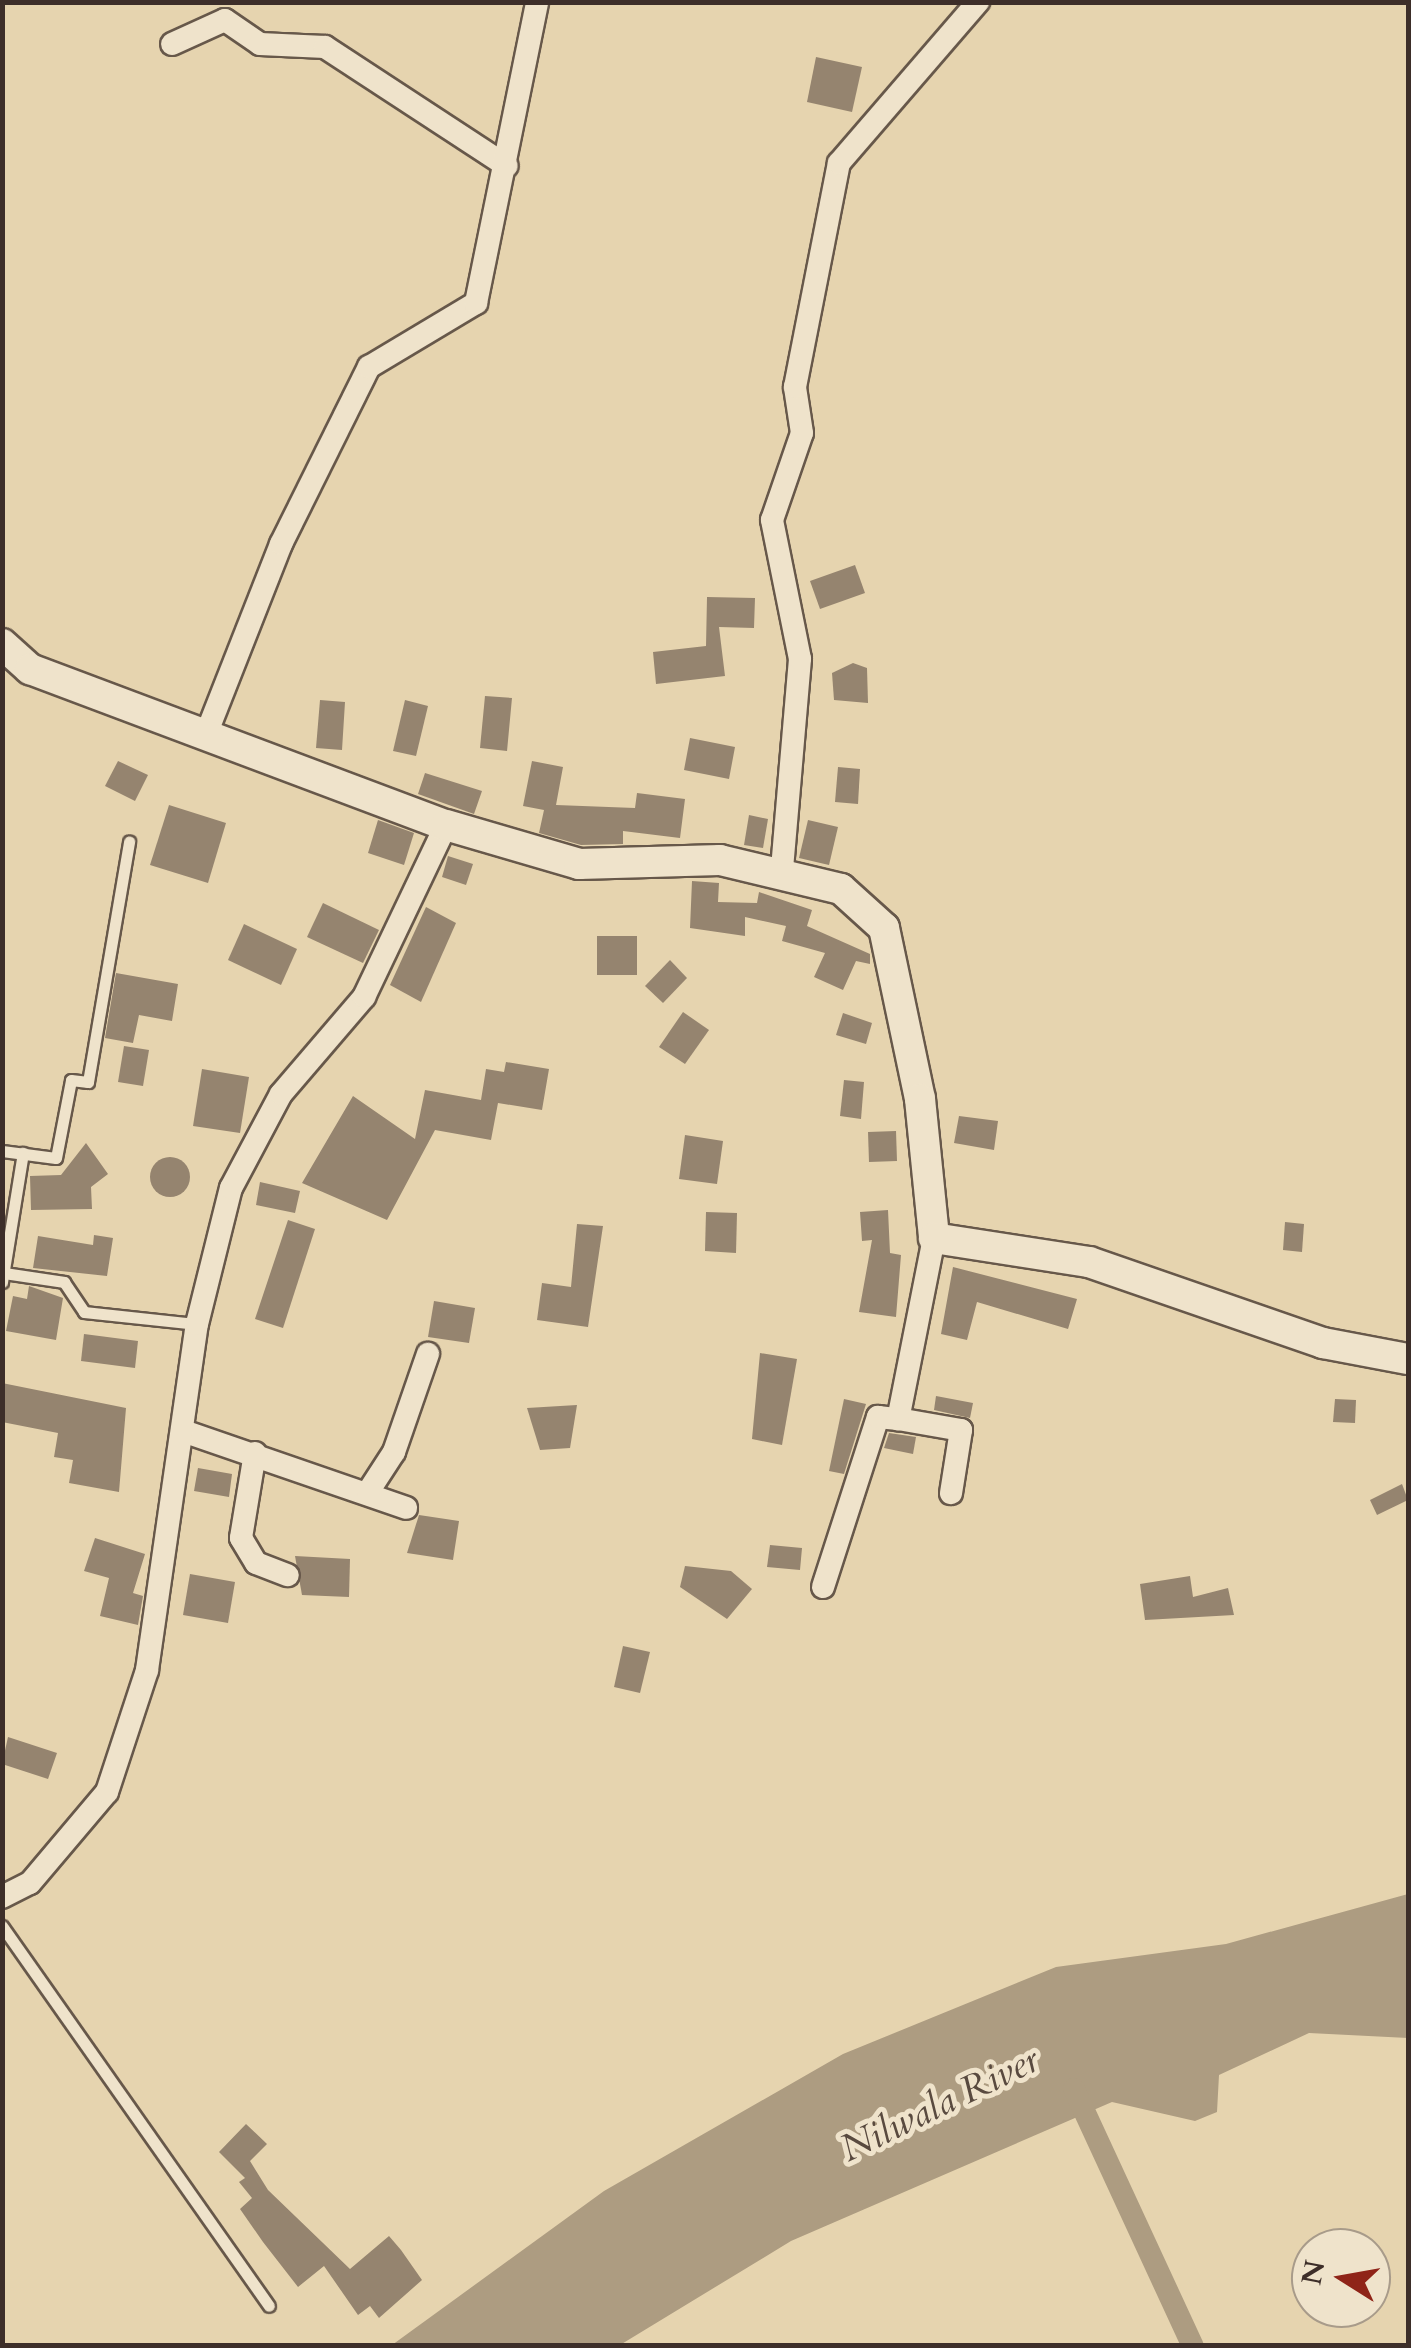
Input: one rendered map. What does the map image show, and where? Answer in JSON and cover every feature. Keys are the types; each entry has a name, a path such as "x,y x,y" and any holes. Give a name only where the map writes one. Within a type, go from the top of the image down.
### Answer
{"main road":[{"path":"2,644 30,669 207,732 446,825 580,864 720,860 782,869 841,889 884,928 920,1099 934,1238 1101,1266 1323,1342 1408,1359"}],"street":[{"path":"207,732 288,528 369,367 476,302 507,166 537,2"},
{"path":"782,869 800,659 772,520 802,433 795,387 839,163 978,2"},
{"path":"172,44 225,20 260,44 324,47 507,166"},
{"path":"2,1897 30,1883 107,1792 147,1670 197,1324 231,1188 282,1094 364,997 446,825"},
{"path":"898,1419 934,1238"},
{"path":"368,1492 394,1452 428,1354"},
{"path":"823,1587 878,1417 962,1430 950,1493"},
{"path":"184,1431 406,1508"},
{"path":"254,1454 242,1538 256,1563 288,1575"}],"lane":[{"path":"2,1151 56,1158 71,1080 88,1082 129,842"},
{"path":"2,1282 23,1153"},
{"path":"4,1274 64,1282 84,1312 197,1324"},
{"path":"2,1926 269,2306"}],"water":[{"name":"Nilwala River","path":"1408,1894 1408,2038 1309,2033 1219,2075 1217,2112 1195,2121 1112,2102 791,2241 620,2345 392,2345 604,2191 843,2054 1056,1967 1226,1944"}],"building":[{"path":"816,57 862,67 852,112 807,102"},
{"path":"855,565 865,593 820,609 810,581"},
{"path":"707,597 755,598 754,628 719,627 725,676 656,684 653,652 706,646"},
{"path":"853,663 867,668 868,703 834,700 832,673"},
{"path":"485,696 512,698 507,751 480,748"},
{"path":"320,700 345,702 342,750 316,748"},
{"path":"405,700 428,706 416,756 393,751"},
{"path":"690,738 735,747 729,779 684,770"},
{"path":"118,761 148,775 135,801 105,786"},
{"path":"532,761 563,767 556,805 635,808 637,793 685,799 680,838 623,831 623,844 581,845 539,833 544,810 523,806"},
{"path":"838,767 860,769 858,804 835,802"},
{"path":"425,773 482,791 474,814 418,794"},
{"path":"169,805 226,823 208,883 150,865"},
{"path":"749,815 768,819 763,848 744,845"},
{"path":"378,820 414,833 404,865 368,853"},
{"path":"808,820 838,827 829,865 799,858"},
{"path":"448,856 473,864 466,885 442,877"},
{"path":"692,881 719,883 718,902 757,903 759,892 812,910 807,926 870,954 870,964 856,961 843,990 814,977 825,953 782,941 786,926 745,917 745,936 690,928"},
{"path":"323,903 379,930 363,963 307,937"},
{"path":"426,907 456,923 421,1002 390,985"},
{"path":"244,924 297,949 281,985 228,960"},
{"path":"597,936 637,936 637,975 597,975"},
{"path":"670,960 687,978 663,1003 645,986"},
{"path":"116,973 178,984 172,1021 139,1015 133,1043 105,1038"},
{"path":"683,1012 709,1030 685,1064 659,1047"},
{"path":"843,1013 872,1023 866,1044 836,1035"},
{"path":"124,1046 149,1050 143,1086 118,1082"},
{"path":"506,1062 549,1069 542,1110 498,1103 491,1140 435,1130 387,1220 302,1183 353,1096 415,1139 425,1090 481,1100 486,1069 504,1072"},
{"path":"202,1069 249,1077 240,1133 193,1126"},
{"path":"844,1080 864,1082 861,1119 840,1116"},
{"path":"959,1116 998,1121 994,1150 954,1143"},
{"path":"896,1131 897,1161 869,1162 868,1132"},
{"path":"685,1135 723,1141 717,1184 679,1179"},
{"path":"86,1143 108,1174 91,1187 92,1209 31,1210 30,1176 61,1175"},
{"path":"170,1157 184,1163 190,1177 184,1191 170,1197 156,1191 150,1177 156,1163"},
{"path":"260,1182 300,1191 295,1213 256,1205"},
{"path":"888,1210 890,1253 901,1255 896,1317 859,1312 872,1240 862,1241 860,1212"},
{"path":"706,1212 737,1213 736,1253 705,1251"},
{"path":"288,1220 315,1229 283,1328 255,1319"},
{"path":"1285,1222 1304,1224 1302,1252 1283,1250"},
{"path":"577,1224 603,1226 588,1327 537,1320 542,1283 571,1287"},
{"path":"94,1235 113,1238 107,1276 33,1268 38,1236 93,1245"},
{"path":"953,1267 1077,1299 1068,1329 977,1302 967,1340 941,1334"},
{"path":"29,1286 63,1298 56,1340 6,1331 13,1296 27,1299"},
{"path":"434,1301 475,1308 469,1343 428,1337"},
{"path":"84,1334 138,1341 135,1368 81,1361"},
{"path":"760,1353 797,1359 782,1445 752,1439"},
{"path":"2,1383 126,1408 119,1492 69,1483 73,1460 54,1457 58,1433 2,1422"},
{"path":"936,1396 973,1403 970,1418 934,1410"},
{"path":"844,1399 866,1404 844,1474 829,1471"},
{"path":"1335,1399 1356,1400 1355,1423 1333,1422"},
{"path":"577,1405 570,1448 540,1450 527,1408"},
{"path":"889,1433 916,1437 913,1454 884,1448"},
{"path":"198,1468 232,1474 229,1497 194,1491"},
{"path":"1402,1484 1408,1500 1377,1515 1370,1500"},
{"path":"419,1515 459,1521 453,1560 407,1553"},
{"path":"95,1538 145,1554 133,1593 143,1596 138,1625 100,1616 109,1578 84,1571"},
{"path":"770,1545 802,1548 800,1570 767,1567"},
{"path":"295,1556 350,1559 349,1597 302,1595"},
{"path":"685,1566 731,1571 752,1589 727,1619 680,1587"},
{"path":"190,1574 235,1582 228,1623 183,1615"},
{"path":"1190,1576 1193,1597 1228,1588 1234,1615 1145,1620 1140,1584"},
{"path":"623,1646 650,1652 640,1693 614,1687"},
{"path":"8,1737 57,1753 48,1779 2,1764"},
{"path":"246,2124 267,2144 250,2161 268,2190 350,2269 389,2236 422,2280 379,2318 370,2306 358,2315 324,2266 298,2287 240,2209 252,2198 239,2182 245,2178 219,2152"}],"waterway":[{"path":"1074,2089 1193,2346"}]}
